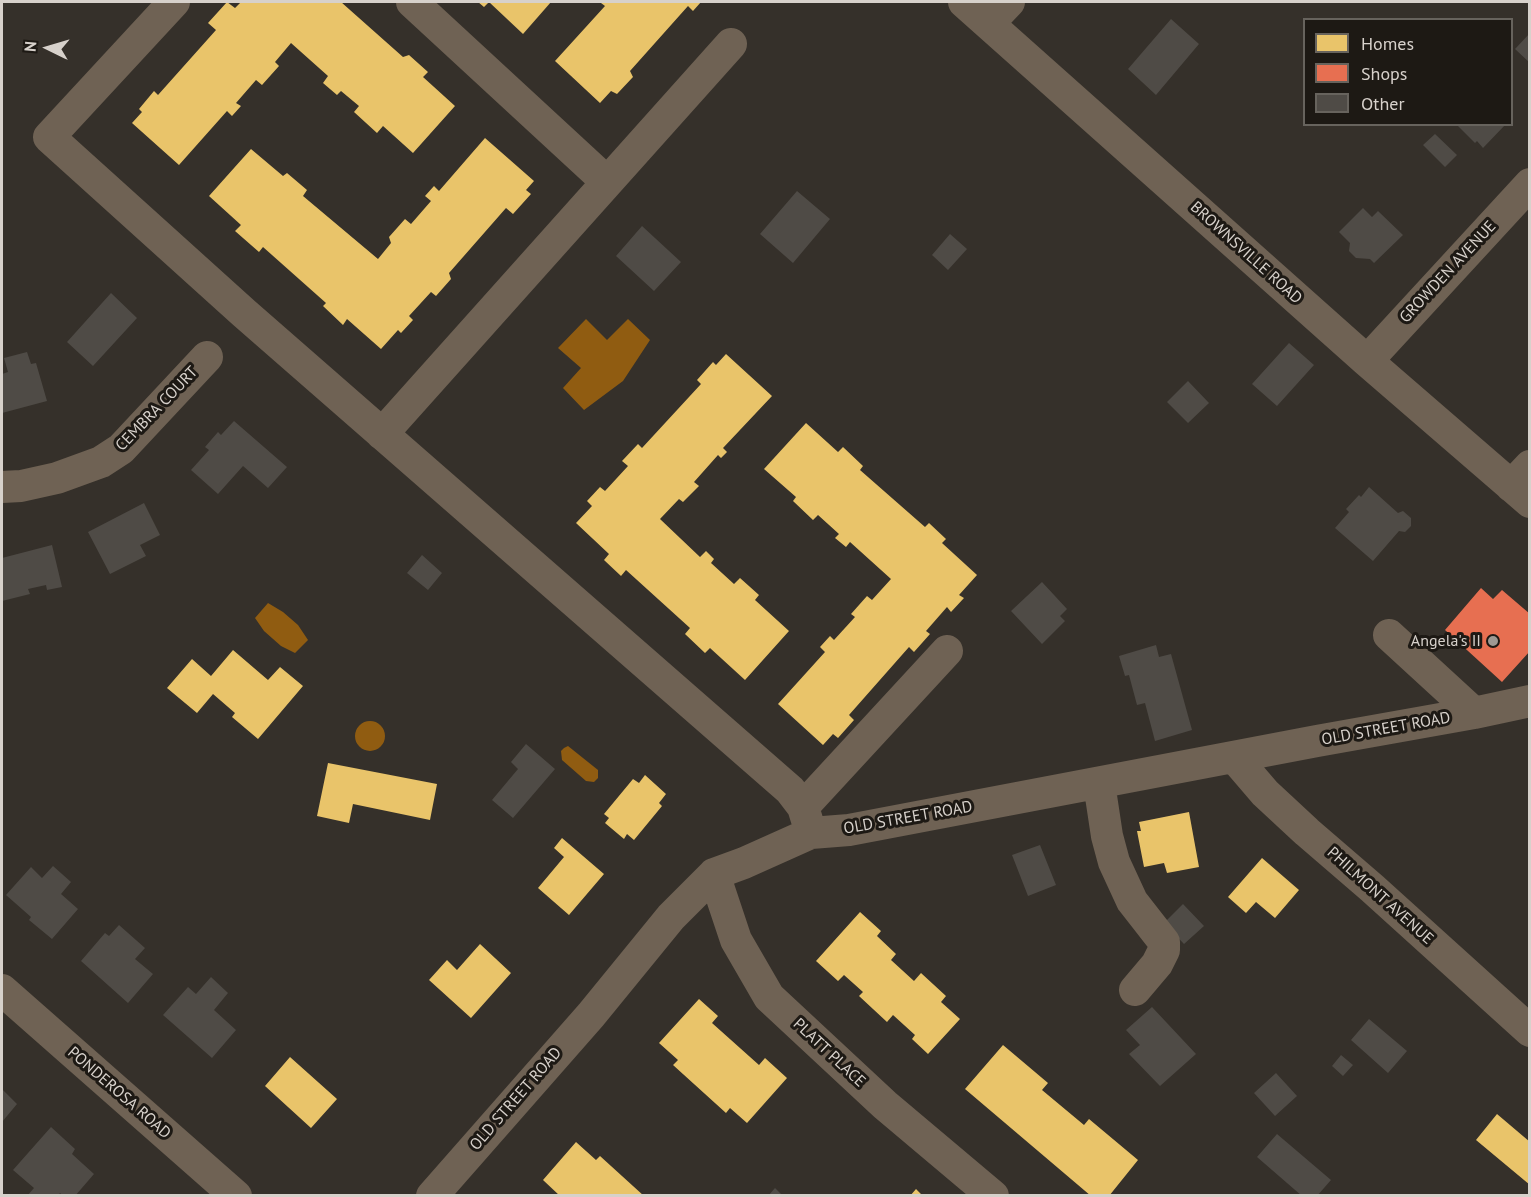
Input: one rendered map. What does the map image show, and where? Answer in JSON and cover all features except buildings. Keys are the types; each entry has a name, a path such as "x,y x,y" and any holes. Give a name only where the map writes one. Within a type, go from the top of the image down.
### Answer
{"street":[{"path":"174,2 49,137 252,321 790,789 807,820 948,651"},
{"path":"412,2 607,182"},
{"name":"BROWNSVILLE ROAD","path":"964,2 999,12 1366,361 1523,485"},
{"path":"382,434 730,44"},
{"name":"GROWDEN AVENUE","path":"1366,361 1530,184"},
{"name":"CEMBRA COURT","path":"2,487 21,486 57,478 101,462 121,449 207,357"},
{"path":"1389,635 1474,713"},
{"name":"OLD STREET ROAD","path":"449,1190 671,917 714,874 744,863 807,820 849,830 1530,701"},
{"name":"PHILMONT AVENUE","path":"1235,758 1265,793 1307,832 1530,1031"},
{"path":"1099,783 1107,836 1114,862 1132,901 1164,942 1164,950 1157,964 1135,990"},
{"name":"PLATT PLACE","path":"714,874 736,940 770,997 885,1105 993,1196"},
{"name":"PONDEROSA ROAD","path":"2,990 236,1196"}],"shaded area":[{"path":"586,319 607,340 628,319 650,340 623,381 584,410 563,388 581,368 558,348"},
{"path":"268,603 298,625 308,640 295,653 281,646 264,631 255,618"},
{"path":"370,721 381,725 385,736 381,747 370,751 359,747 355,736 359,725"},
{"path":"568,746 598,770 598,778 594,782 586,781 562,760 561,751"}],"place":[{"name":"Angela's II","path":"1493,641"}]}
